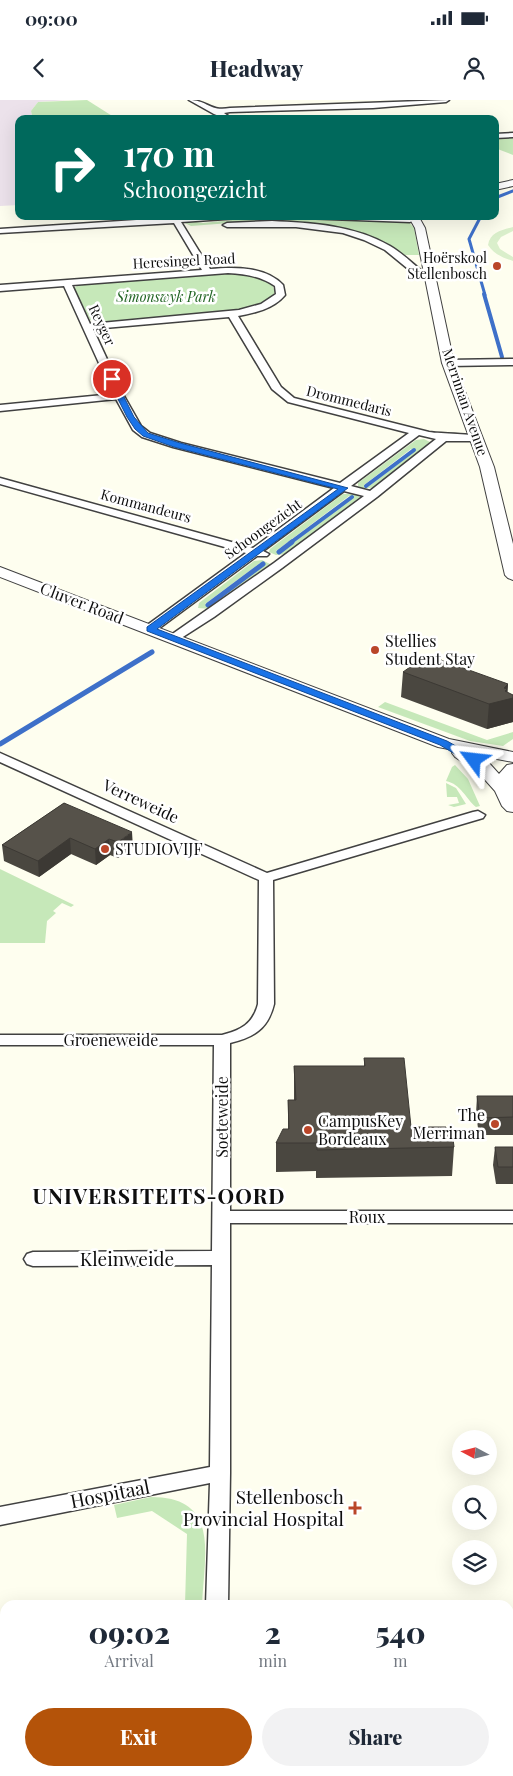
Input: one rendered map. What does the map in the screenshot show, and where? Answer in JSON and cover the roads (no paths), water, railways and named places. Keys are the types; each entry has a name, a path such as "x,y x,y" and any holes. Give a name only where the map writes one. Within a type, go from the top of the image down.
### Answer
{"street":[{"path":"192,100 221,115"},
{"path":"216,113 230,110 373,106 446,100"},
{"path":"499,136 513,135"},
{"path":"499,186 513,183"},
{"path":"0,231 176,220 207,271"},
{"name":"Merriman Avenue","path":"418,220 448,363 487,467 513,575"},
{"path":"182,228 252,224 326,229 354,234 377,242 405,260 421,275 430,275"},
{"path":"405,260 426,257"},
{"name":"Heresingel Road","path":"0,288 207,271 246,271 264,276 278,285 281,295 272,304 232,314 88,327"},
{"name":"Reyger","path":"67,283 119,396 137,428 146,435 158,440 372,495"},
{"name":"Drommedaris","path":"232,314 283,396 308,406 444,438 476,438"},
{"path":"448,363 513,362"},
{"path":"0,408 119,396"},
{"name":"Schoongezicht","path":"150,629 344,488 417,432"},
{"path":"175,638 372,495 444,438"},
{"name":"Kommandeurs","path":"0,481 284,560"},
{"name":"Cluver Road","path":"0,572 444,743 513,757"},
{"path":"184,605 196,611 210,614"},
{"name":"Cluver Road","path":"444,743 484,768 502,788 504,796 513,807"},
{"name":"Verreweide","path":"0,756 266,878"},
{"path":"502,788 504,781 513,770"},
{"path":"222,1040 246,1034 259,1024 264,1014 266,1004 266,878 478,816"},
{"name":"Groeneweide","path":"0,1040 222,1040"},
{"name":"Soeteweide","path":"217,1600 220,1472 222,1040"},
{"name":"Roux","path":"221,1217 513,1217"},
{"name":"Kleinweide","path":"34,1259 220,1258"},
{"name":"Hospitaal","path":"0,1516 220,1472"}],"waterway":[{"path":"499,196 513,191"},
{"path":"479,220 469,239 485,295"},
{"path":"484,294 502,357"},
{"path":"366,486 414,450"},
{"path":"290,543 352,497"},
{"path":"279,552 292,542"},
{"path":"208,605 263,564"},
{"path":"0,744 152,652"}],"place":[{"name":"Hoërskool Stellenbosch","path":"497,266"},
{"name":"Stellies Student Stay","path":"375,650"},
{"name":"STUDIOVIJF","path":"105,849"},
{"name":"The Merriman","path":"495,1124"},
{"name":"CampusKey Bordeaux","path":"308,1130"},
{"name":"Stellenbosch Provincial Hospital","path":"355,1508"}],"district":[{"name":"UNIVERSITEITS-OORD","path":"159,1197"}],"park label":[{"name":"Simonswyk Park","path":"166,297"}]}
